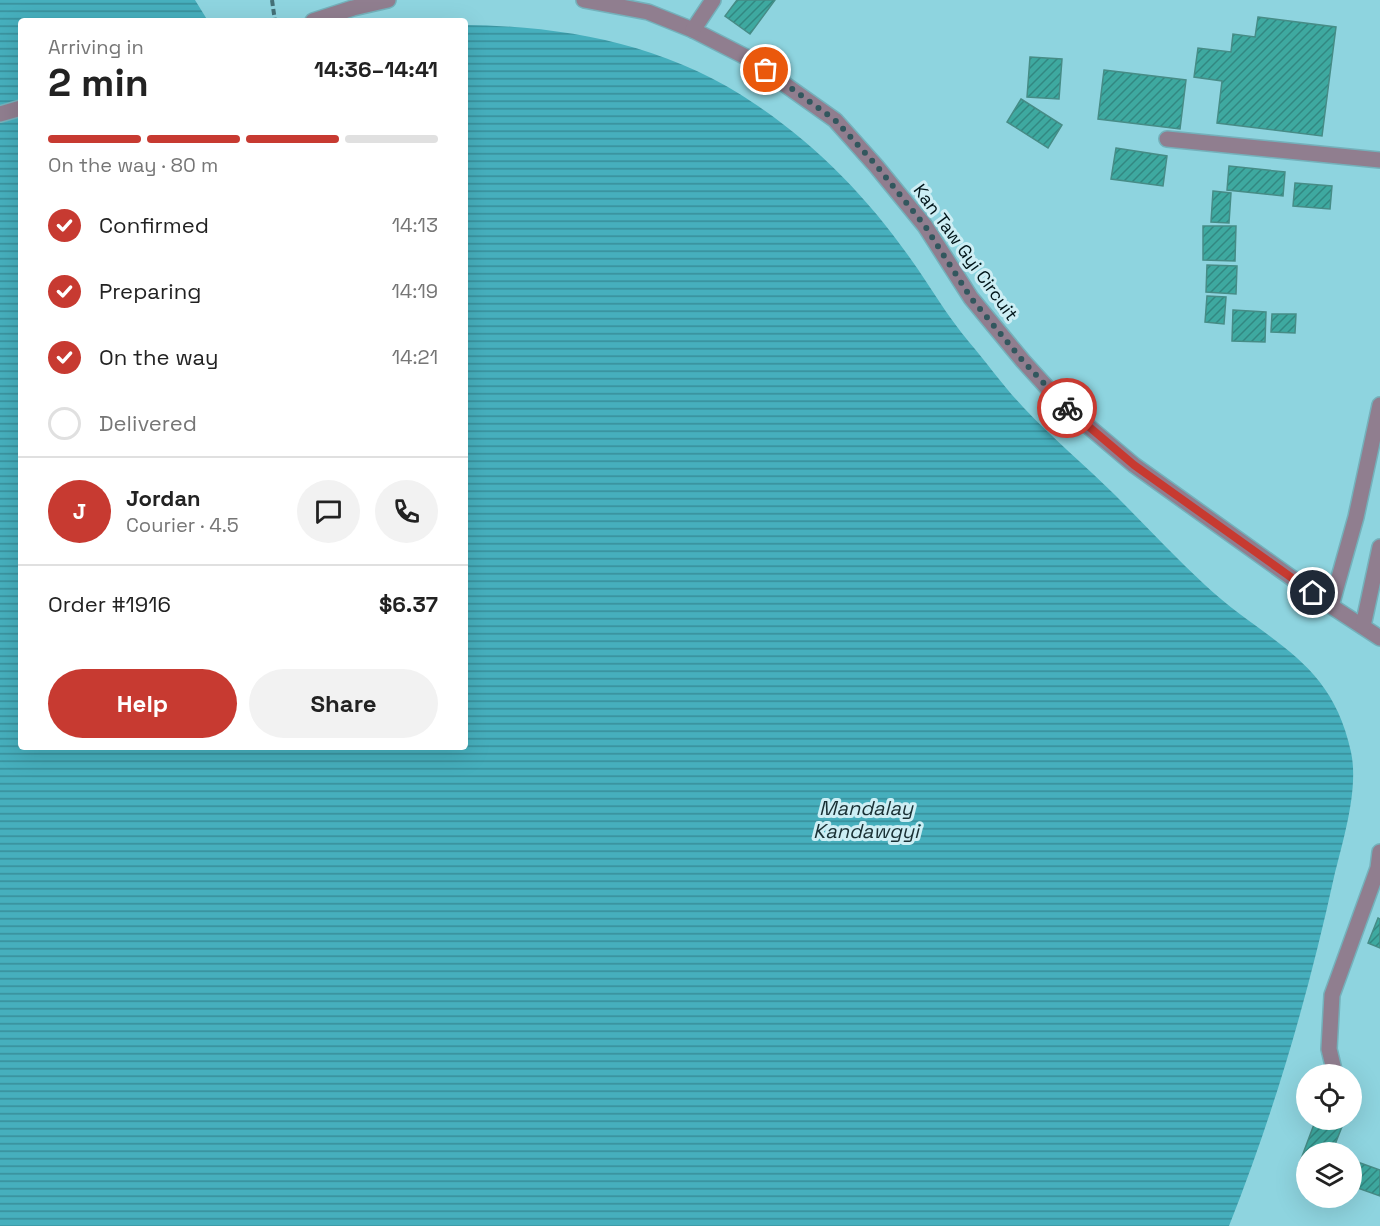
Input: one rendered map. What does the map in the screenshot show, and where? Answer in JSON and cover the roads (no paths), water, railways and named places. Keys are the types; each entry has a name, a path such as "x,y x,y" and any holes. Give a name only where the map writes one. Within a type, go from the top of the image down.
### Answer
{"street":[{"path":"323,18 388,0"},
{"name":"Kan Taw Gyi Circuit","path":"584,0 648,12 693,30 746,57 835,120 876,165 925,226 971,298 1063,405 1134,465 1331,606 1380,638"},
{"path":"693,30 713,0"},
{"path":"0,114 18,109"},
{"path":"1167,139 1380,159"},
{"path":"1331,606 1356,517 1380,405"},
{"path":"1362,626 1380,547"},
{"path":"1333,1064 1329,1049 1332,995 1378,868 1380,852"}],"water":[{"name":"Mandalay Kandawgyi","path":"0,0 195,0 206,18 18,18 18,750 468,750 468,25 541,29 616,43 652,53 722,84 755,104 799,137 840,174 877,214 961,332 1023,407 1205,585 1294,655 1328,694 1342,720 1353,766 1352,798 1345,831 1313,966 1289,1054 1261,1141 1229,1226 0,1226"}]}
